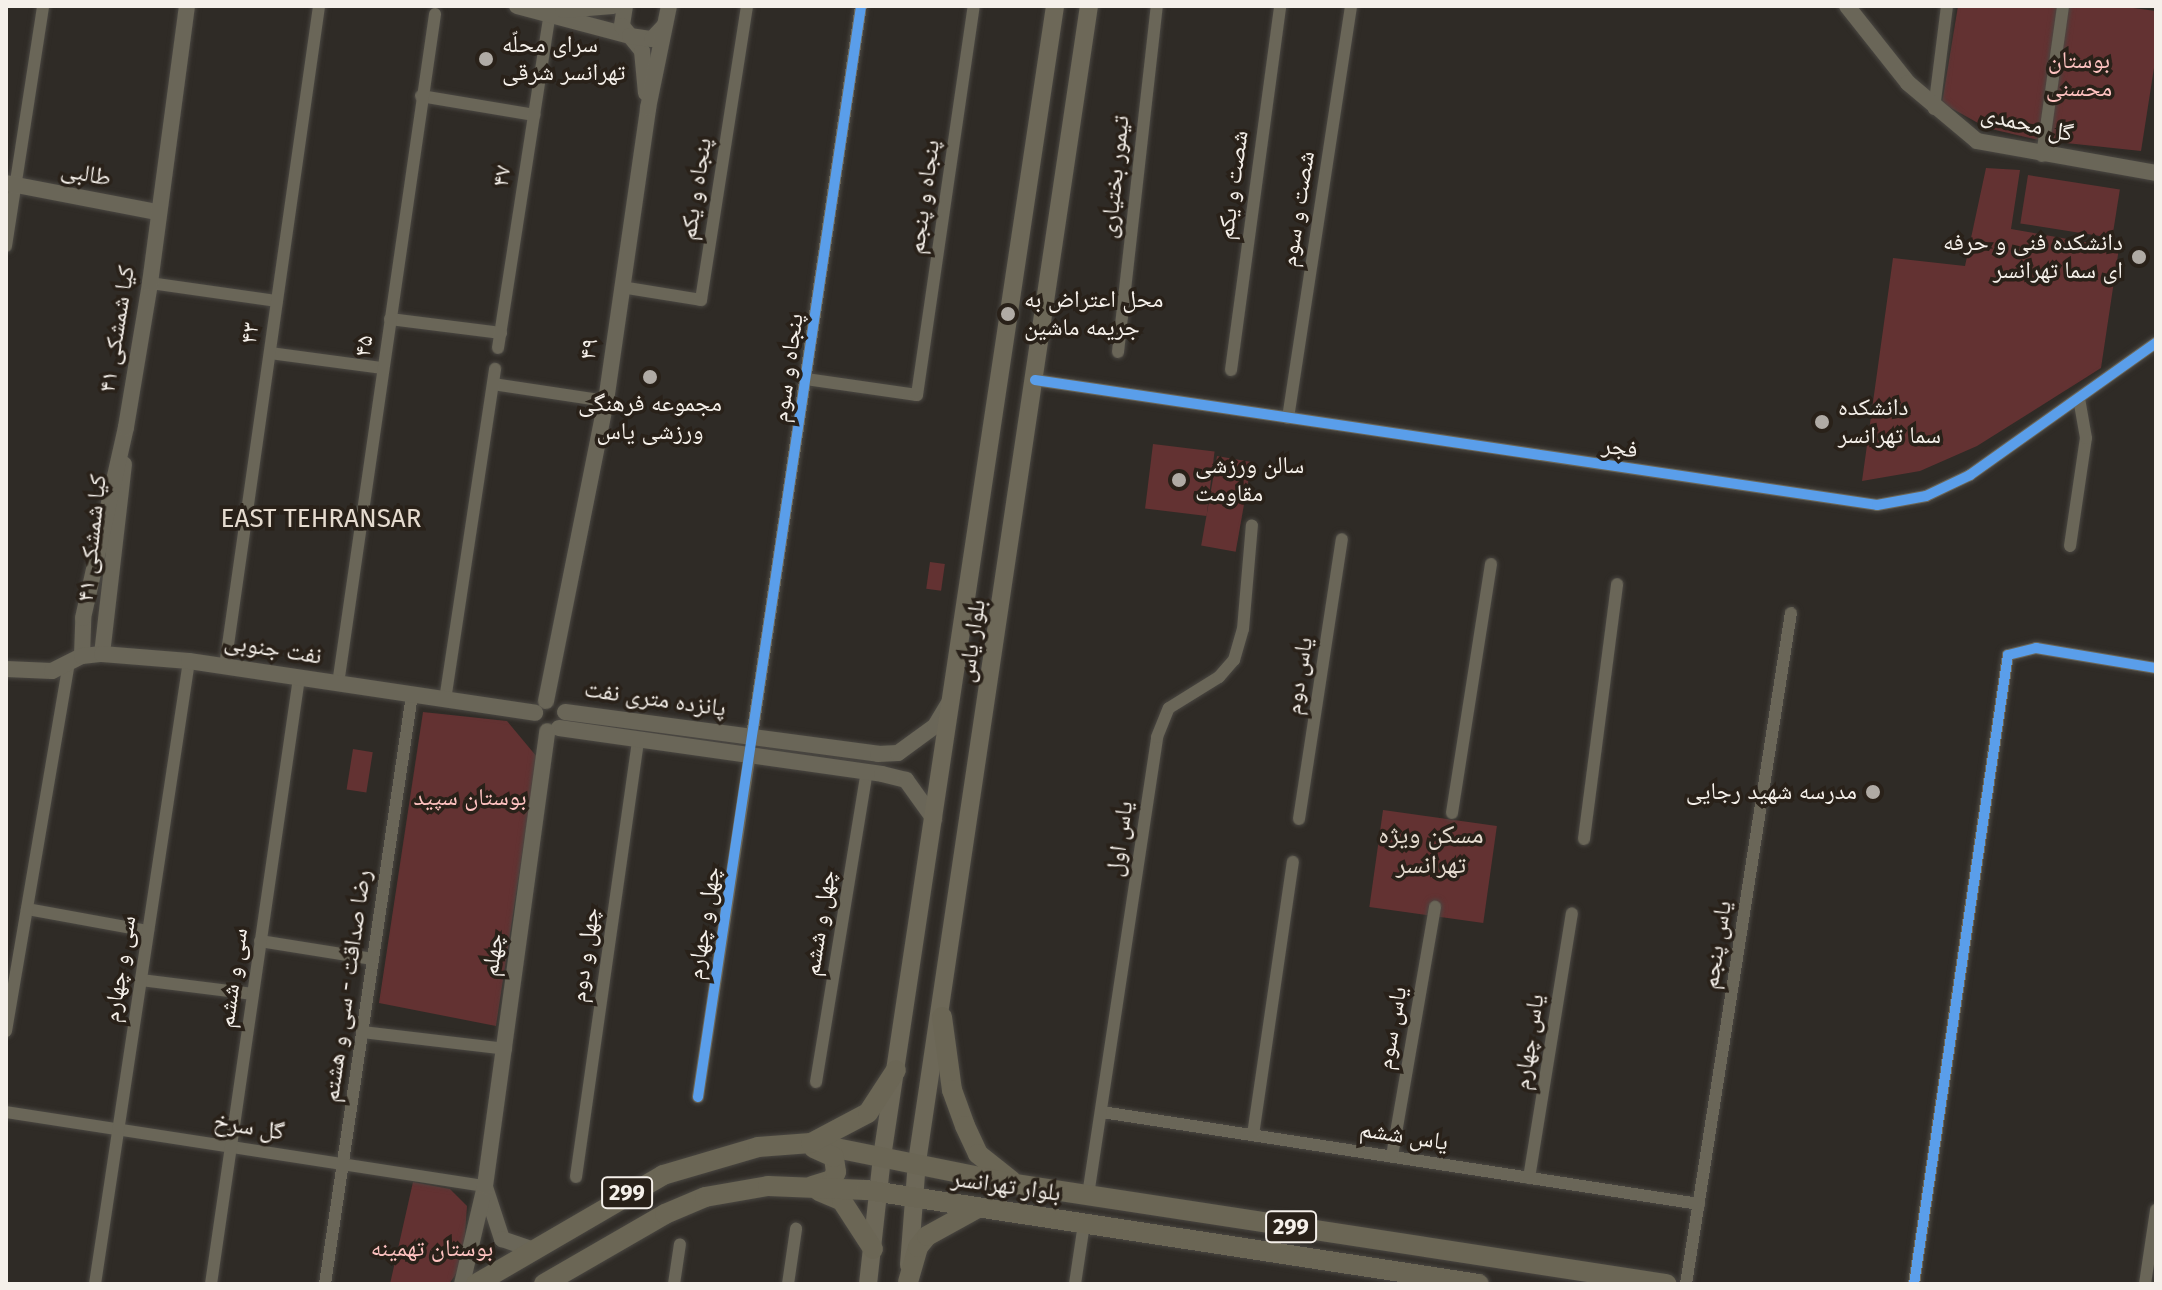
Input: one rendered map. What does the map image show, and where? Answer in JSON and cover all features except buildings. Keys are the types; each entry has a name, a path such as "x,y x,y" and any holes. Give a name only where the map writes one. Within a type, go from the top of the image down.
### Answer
{"main road":[{"path":"1040,6 1052,27"},
{"name":"بلوار یاس","path":"880,1193 882,1157 1055,6"},
{"name":"بلوار یاس","path":"908,1283 917,1162 942,1017 1089,6"},
{"path":"1000,374 1035,380"},
{"path":"942,1017 952,1090 965,1126 978,1154 1015,1184"},
{"path":"803,1143 868,1113 896,1070"},
{"path":"803,1143 829,1153 837,1162 832,1180 808,1186"},
{"name":"بلوار تهرانسر","path":"476,1284 531,1249 663,1175 714,1157 803,1143 917,1162 1015,1184 1666,1284"},
{"name":"بلوار تهرانسر","path":"544,1284 654,1219 705,1197 768,1186 808,1186 880,1193 1479,1284"},
{"path":"808,1186 842,1201 873,1249"},
{"path":"868,1284 880,1193"},
{"path":"908,1283 918,1247 927,1236 979,1208"}],"street":[{"path":"6,246 11,184 43,6"},
{"name":"۴۱ کیا شمشکی","path":"75,660 102,521 126,427 150,283 157,212 187,6"},
{"name":"۴۳","path":"225,666 319,6"},
{"path":"517,6 550,11 630,36 652,39 666,11"},
{"path":"550,11 613,6"},
{"path":"625,6 622,26 642,51 648,108"},
{"name":"پنجاه و یکم","path":"621,287 701,300 747,6"},
{"name":"پنجاه و سوم","path":"752,736 861,6"},
{"name":"پنجاه و پنجم","path":"806,379 917,395 974,6"},
{"name":"تیمور بختیاری","path":"1118,352 1157,6"},
{"name":"شصت و یکم","path":"1231,370 1280,6"},
{"name":"شصت و سوم","path":"1288,418 1351,6"},
{"name":"گل محمدی","path":"1847,6 1934,109 1977,141 2042,156 2156,173"},
{"path":"1934,109 1947,6"},
{"path":"2042,156 2063,6"},
{"name":"۴۷","path":"498,348 550,11"},
{"path":"648,108 666,11"},
{"name":"۴۵","path":"338,684 435,14"},
{"path":"421,96 534,115"},
{"name":"۴۹","path":"551,707 568,596 606,401 648,108"},
{"name":"طالبی","path":"11,184 157,212"},
{"path":"150,283 277,301"},
{"path":"390,319 501,333"},
{"name":"فجر","path":"1035,380 1877,505 1926,496 1970,475 2156,343"},
{"path":"270,353 383,368"},
{"path":"445,700 495,369"},
{"path":"493,384 606,401"},
{"path":"2070,546 2086,438 2079,400"},
{"name":"کیا شمشکی ۴۱","path":"102,654 121,524 126,427"},
{"name":"یاس اول","path":"1088,1195 1157,737 1169,708 1212,683 1234,660 1243,629 1252,525"},
{"name":"یاس دوم","path":"1299,819 1342,539"},
{"path":"1452,813 1491,564"},
{"path":"1584,839 1617,584"},
{"name":"یاس پنجم","path":"1686,1284 1791,613"},
{"path":"1914,1284 2008,655 2036,648 2156,668"},
{"name":"نفت جنوبی","path":"6,669 52,671 75,660 102,654 189,661 445,700 551,707"},
{"path":"6,1031 75,660"},
{"name":"سی و چهارم","path":"95,1284 189,661"},
{"name":"سی و ششم","path":"211,1284 299,678"},
{"name":"رضا صداقت - سی و هشتم","path":"325,1284 412,695"},
{"name":"پانزده متری نفت","path":"553,729 752,736 870,753 898,753 935,726 952,698"},
{"path":"551,707 537,724 553,729"},
{"name":"پانزده متری نفت","path":"551,707 750,755 906,780 934,819"},
{"name":"چهلم","path":"462,1284 485,1186 553,729 551,707"},
{"name":"چهل و دوم","path":"576,1177 640,730"},
{"path":"750,755 752,736"},
{"path":"867,772 870,753"},
{"name":"چهل و چهارم","path":"698,1097 750,755"},
{"name":"چهل و ششم","path":"816,1082 867,772"},
{"path":"1253,1135 1293,862"},
{"name":"یاس سوم","path":"1392,1156 1435,907"},
{"path":"27,909 148,931"},
{"name":"یاس چهارم","path":"1529,1178 1572,913"},
{"path":"260,941 373,959"},
{"path":"141,980 253,994"},
{"path":"362,1032 506,1049"},
{"name":"گل سرخ","path":"6,1112 485,1186"},
{"name":"یاس ششم","path":"1102,1112 1699,1204"},
{"path":"485,1186 502,1239 531,1249"},
{"path":"2145,1284 2156,1210"},
{"path":"1075,1284 1084,1224"},
{"path":"788,1284 796,1229"},
{"path":"674,1284 680,1244"}],"green space":[{"name":"بوستان محسنی","path":"1958,6 2118,6 2156,11 2156,55 2141,151 2038,140 1987,128 1942,103"},
{"path":"1986,168 2020,170 2011,229 2119,248 2101,368 1977,446 1920,471 1862,481 1893,258 1965,266"},
{"path":"2028,175 2120,190 2112,238 2020,223"},
{"name":"سالن ورزشی مقاومت","path":"1153,444 1215,452 1207,516 1145,509"},
{"path":"1217,456 1251,462 1236,552 1201,546"},
{"path":"930,562 945,564 941,591 926,589"},
{"name":"بوستان سپید","path":"423,712 507,721 537,757 496,1026 379,1003"},
{"path":"353,749 373,752 366,793 347,789"},
{"path":"1383,810 1497,826 1483,923 1369,907"},
{"name":"بوستان تهمینه","path":"413,1182 450,1189 467,1206 463,1264 449,1284 390,1284"}],"cycle path":[{"path":"698,1097 861,6"},
{"path":"1035,380 1877,505 1926,496 1970,475 2156,343"},
{"path":"1914,1284 2008,655 2036,648 2156,668"}],"place":[{"name":"سرای محلّه تهرانسر شرقی","path":"486,59"},
{"name":"دانشکده فنی و حرفه ای سما تهرانسر","path":"2139,257"},
{"name":"محل اعتراض به جریمه ماشین","path":"1008,314"},
{"name":"مجموعه فرهنگی ورزشی یاس","path":"650,377"},
{"name":"دانشکده سما تهرانسر","path":"1822,422"},
{"name":"سالن ورزشی مقاومت","path":"1179,480"},
{"name":"مدرسه شهید رجایی","path":"1873,792"}],"district":[{"name":"EAST TEHRANSAR","path":"321,519"},
{"name":"مسکن ویژه تهرانسر","path":"1431,850"}]}
